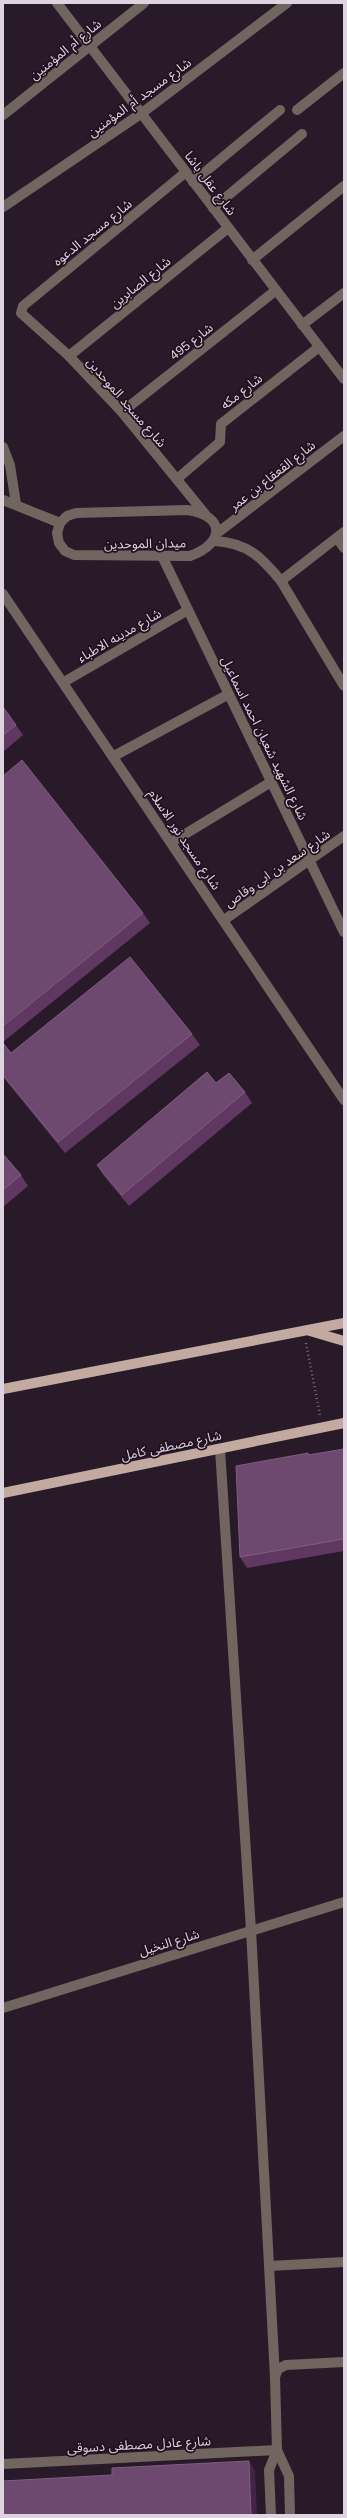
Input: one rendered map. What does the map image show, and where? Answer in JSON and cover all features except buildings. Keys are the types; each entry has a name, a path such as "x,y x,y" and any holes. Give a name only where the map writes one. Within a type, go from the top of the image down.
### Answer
{"main road":[{"path":"3,1389 344,1323"},
{"path":"306,1330 344,1341"},
{"name":"شارع مصطفى كامل","path":"3,1493 344,1423"}],"street":[{"name":"شارع عقل باشا","path":"57,3 344,379"},
{"name":"شارع أم المؤمنين","path":"3,115 144,3"},
{"name":"شارع مسجد أم المؤمنين","path":"3,207 142,113 287,3"},
{"path":"297,110 344,73"},
{"path":"193,182 280,110"},
{"path":"213,208 302,134"},
{"name":"شارع مسجد الدعوه","path":"22,316 23,306 186,172"},
{"path":"252,260 344,186"},
{"name":"شارع الصابرين","path":"69,356 228,228"},
{"name":"شارع 495","path":"122,412 276,290"},
{"path":"302,325 344,293"},
{"name":"شارع مسجد الموحدين","path":"22,316 69,356 122,412 205,514"},
{"name":"شارع مكه","path":"177,480 220,442 221,424 319,347"},
{"name":"شارع القعقاع بن عمر","path":"216,538 344,436"},
{"path":"3,447 10,464 16,504"},
{"path":"3,500 60,523 67,516 76,512 186,510 205,514 213,522 216,538 233,542 257,554 281,581 344,686"},
{"name":"ميدان الموحدين","path":"60,523 57,533 58,543 65,551 74,555 190,556 205,551 216,538"},
{"path":"281,581 340,535 344,548"},
{"name":"شارع الشهيد شعبان احمد اسماعيل","path":"162,556 344,932"},
{"name":"شارع مسجد نور الاسلام","path":"3,594 172,842 344,1100"},
{"name":"شارع مدينه الاطباء","path":"64,682 188,610"},
{"path":"114,756 228,694"},
{"path":"172,842 271,782"},
{"name":"شارع سعد بن ابى وقاص","path":"224,920 344,836"},
{"path":"220,1449 251,1930 275,2377 277,2450 289,2476 290,2515"},
{"name":"شارع النخيل","path":"3,2008 344,1902"},
{"path":"269,2266 344,2262"},
{"path":"275,2377 278,2369 286,2365 344,2362"},
{"path":"271,2515 269,2470 277,2450"},
{"name":"شارع عادل مصطفى دسوقى","path":"3,2464 277,2450"}],"path":[{"path":"306,1330 322,1428"}]}
